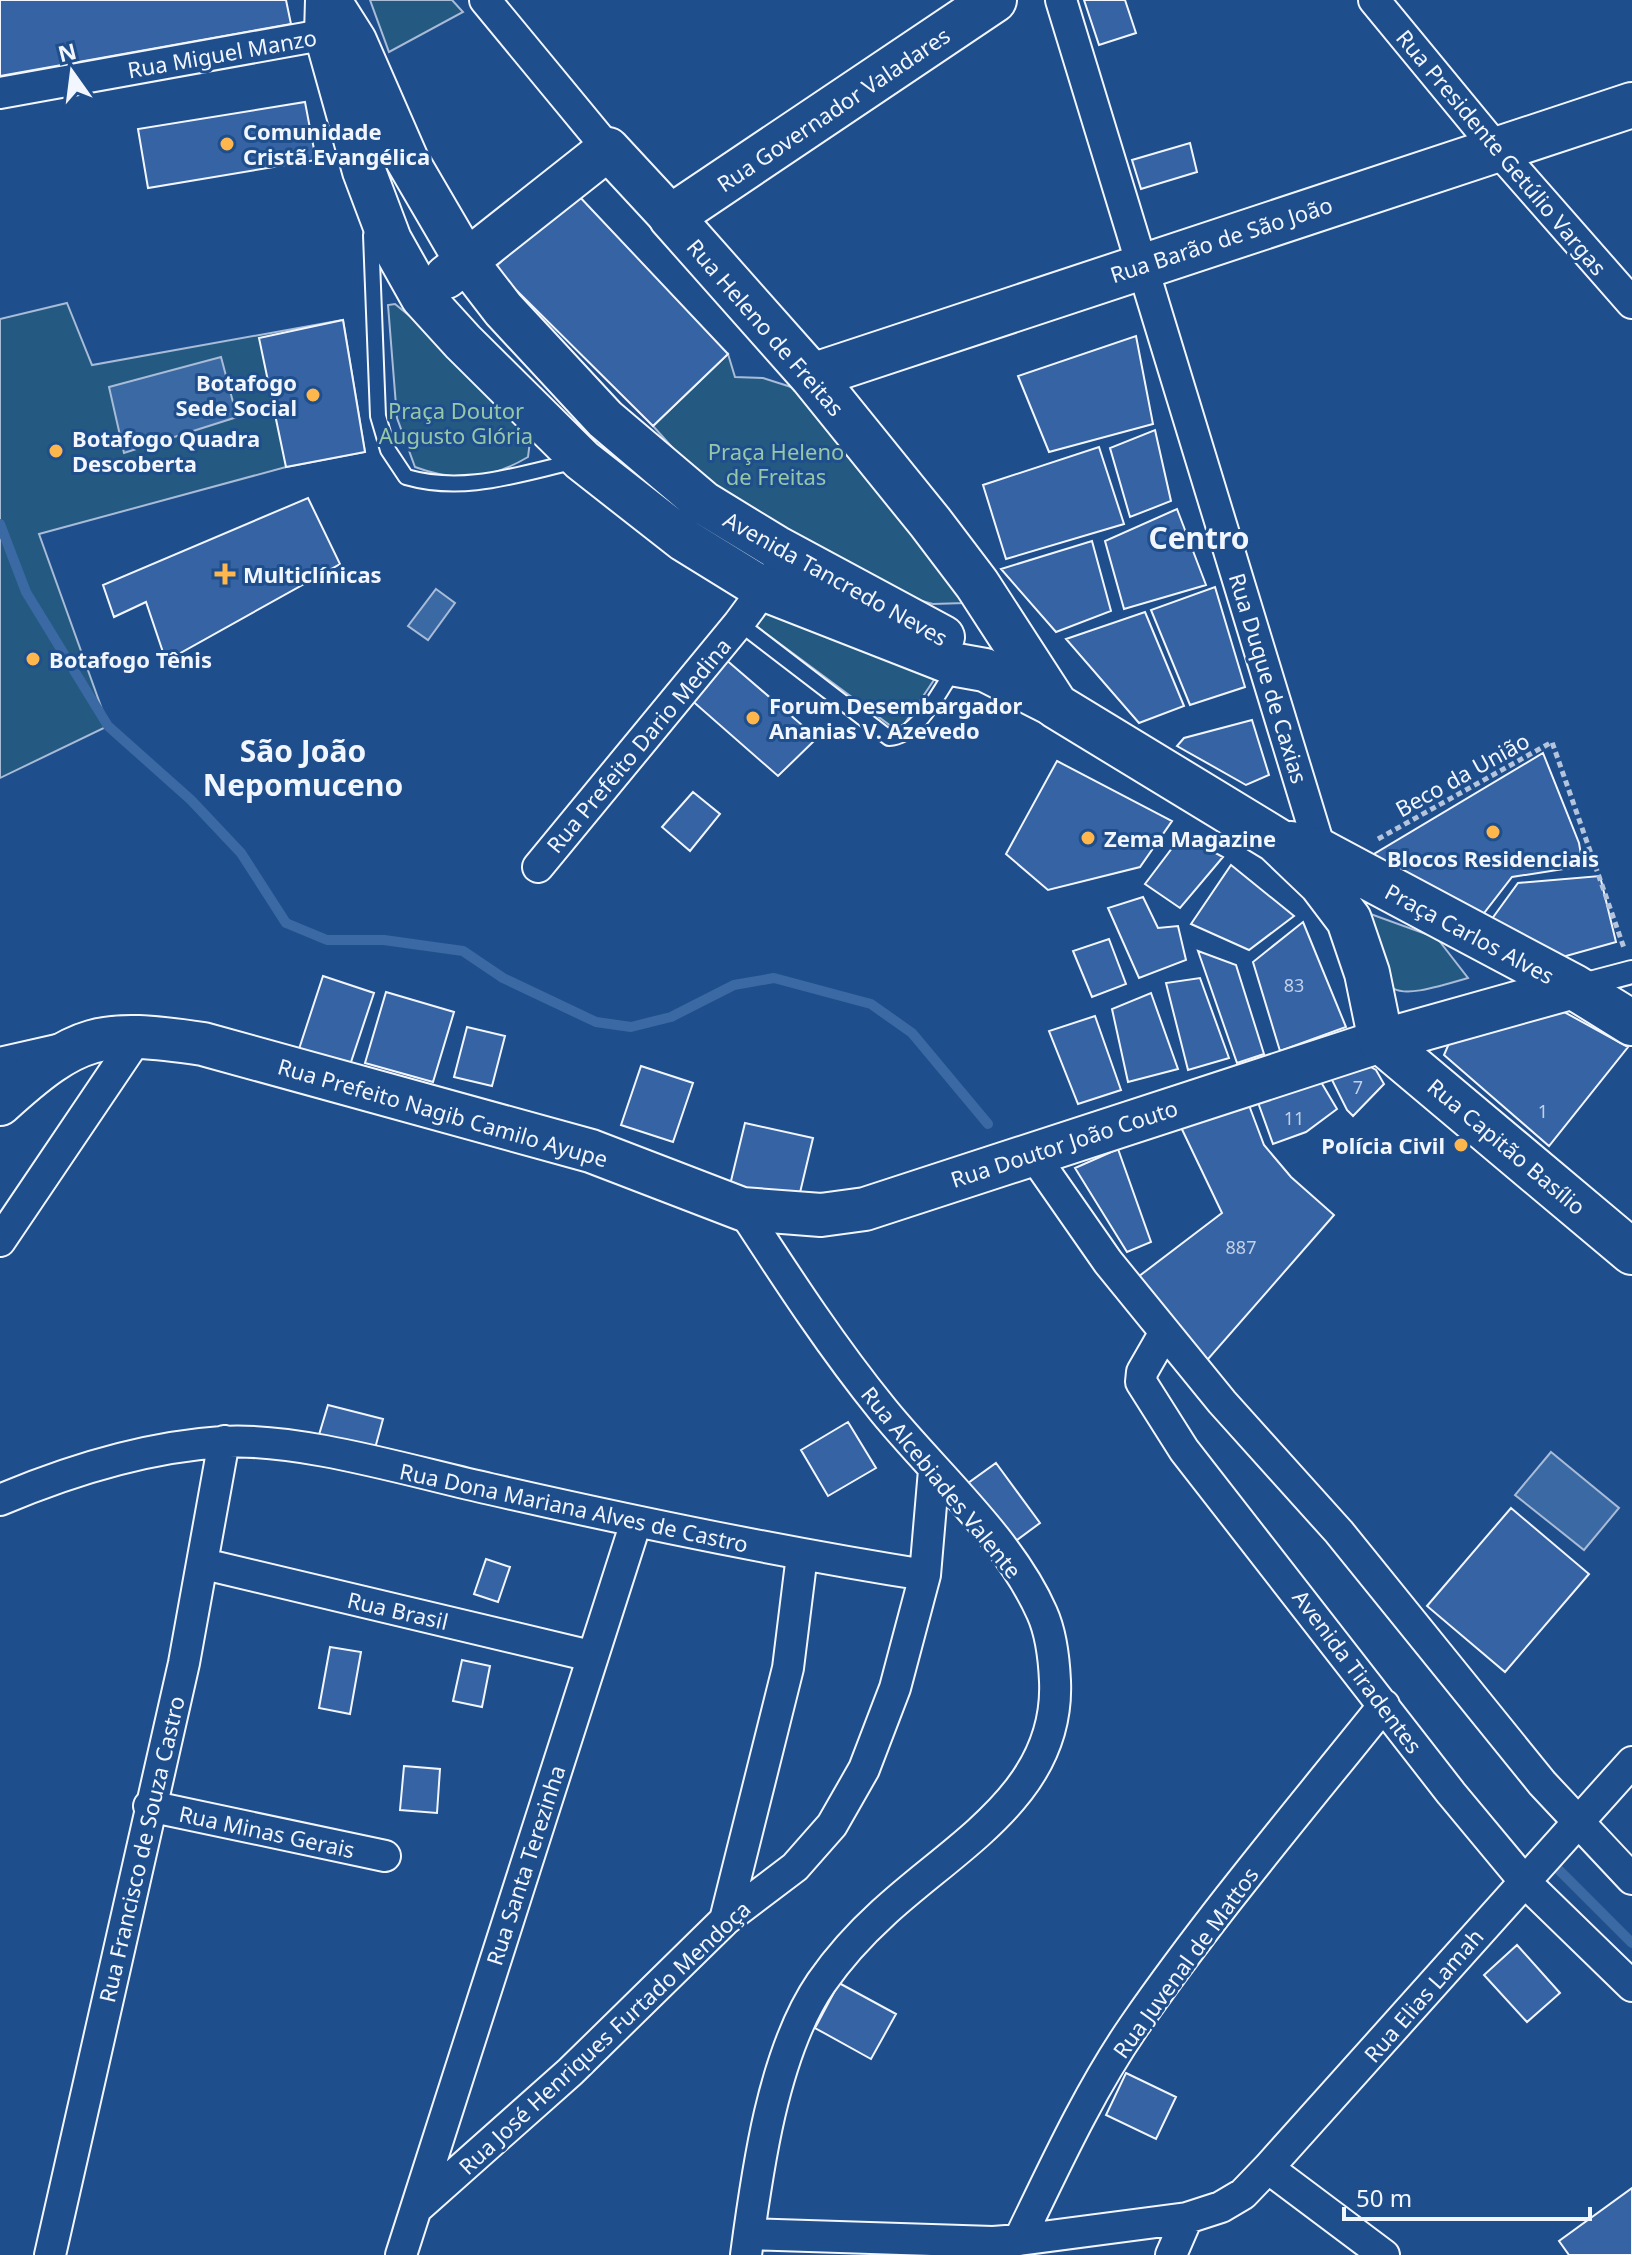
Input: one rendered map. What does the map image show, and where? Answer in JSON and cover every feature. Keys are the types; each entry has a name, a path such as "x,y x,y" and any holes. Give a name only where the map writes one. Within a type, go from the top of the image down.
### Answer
{"main road":[{"name":"Rua Governador Valadares","path":"671,217 994,0"},
{"name":"Avenida Tancredo Neves","path":"332,16 364,171 390,240 422,297 582,460 684,540 765,590 970,662 1056,706 1276,840"},
{"name":"Avenida Tancredo Neves","path":"332,16 407,160 466,261 503,309 573,386 646,457 704,503 790,554 915,620 970,662"},
{"name":"Rua Barão de São João","path":"812,376 1632,105"},
{"name":"Rua Heleno de Freitas","path":"608,149 812,376 940,534 1056,706"},
{"path":"422,297 608,149"},
{"path":"1276,840 1321,883 1349,920 1367,973 1381,1041"},
{"name":"Praça Carlos Alves","path":"1276,840 1335,859 1574,987"},
{"path":"1574,987 1632,1023"},
{"name":"Praça Carlos Alves","path":"1381,1041 1574,987"},
{"name":"Rua Prefeito Nagib Camilo Ayupe","path":"71,1047 103,1038 139,1035 203,1044 591,1151 742,1209"},
{"name":"Rua Doutor João Couto","path":"742,1209 821,1215 865,1209 1381,1041"},
{"name":"Rua Capitão Basílio","path":"1381,1041 1632,1252"},
{"path":"0,1104 71,1047"}],"street":[{"path":"486,0 608,149"},
{"name":"Rua Duque de Caxias","path":"1061,0 1143,266 1335,859"},
{"name":"Rua Presidente Getúlio Vargas","path":"1374,0 1496,148 1632,303"},
{"name":"Rua Miguel Manzo","path":"0,93 332,16"},
{"name":"Rua Prefeito Dario Medina","path":"538,867 739,623 790,554"},
{"path":"1574,987 1632,972"},
{"path":"0,1241 139,1035"},
{"path":"0,1063 71,1047"},
{"path":"1032,1153 1108,1262 1222,1402 1339,1532 1542,1783 1632,1879"},
{"name":"Rua Alcebiades Valente","path":"742,1209 823,1334 1014,1564 1042,1614 1054,1659 1056,1706 1045,1751 1021,1791 984,1829 884,1911 851,1944 819,1986 769,2109 748,2245"},
{"name":"Avenida Tiradentes","path":"1165,1332 1142,1372 1141,1382 1184,1450 1525,1882 1632,1986"},
{"name":"Rua Dona Mariana Alves de Castro","path":"0,1500 56,1477 135,1454 224,1441 293,1446 636,1522 802,1555 925,1575"},
{"name":"Rua Francisco de Souza Castro","path":"50,2255 204,1564 224,1441"},
{"name":"Rua José Henriques Furtado Mendoça","path":"417,2208 570,2072 725,1920 795,1867 832,1825 864,1769 895,1688 925,1575 934,1470"},
{"name":"Rua Santa Terezinha","path":"401,2255 636,1522"},
{"path":"725,1920 788,1668 802,1555"},
{"name":"Rua Brasil","path":"204,1564 591,1656"},
{"name":"Rua Juvenal de Mattos","path":"1001,2246 1133,2028 1210,1923 1384,1705"},
{"name":"Rua Elias Lamah","path":"748,2245 1001,2246 1187,2218 1221,2207 1243,2194 1268,2168 1632,1762"},
{"name":"Rua Minas Gerais","path":"149,1806 385,1856"},
{"path":"1268,2168 1371,2250"},
{"path":"1171,2255 1187,2218"}],"lane":[{"path":"364,171 373,261 378,416 388,450 406,477 437,486 485,482 582,460"},
{"path":"739,623 889,738 900,738 912,729 970,662"}],"path":[{"name":"Beco da União","path":"1335,859 1552,742 1632,972"}],"green space":[{"path":"370,0 452,0 463,12 389,52"},
{"path":"67,303 92,365 343,320 365,452 286,467 39,534 108,726 0,778 0,319"},
{"name":"Praça Doutor Augusto Glória","path":"395,304 533,417 528,457 500,471 473,477 445,475 415,467 397,418 388,305"},
{"name":"Praça Heleno de Freitas","path":"728,354 735,377 763,378 791,387 834,425 964,603 933,604 846,580 734,516 653,426"},
{"path":"776,601 944,665 899,732 748,620"},
{"path":"1365,912 1437,938 1468,978 1418,991 1391,987 1383,978 1377,962"}],"shaded area":[{"path":"221,357 237,417 124,453 109,387"},
{"path":"436,589 455,603 428,640 408,626"},
{"path":"1551,1452 1619,1508 1584,1550 1515,1495"}],"building":[{"path":"0,0 286,0 291,24 0,76"},
{"path":"1084,0 1125,0 1136,33 1099,45"},
{"name":"Comunidade Cristã Evangélica","path":"305,102 316,160 148,188 138,129"},
{"path":"1190,143 1197,172 1141,189 1132,160"},
{"path":"577,194 728,354 653,426 494,268"},
{"name":"Botafogo Sede Social","path":"343,320 365,452 286,467 259,338"},
{"path":"1136,336 1153,424 1049,452 1018,376"},
{"path":"1155,430 1171,501 1130,517 1110,448"},
{"path":"1099,447 1124,524 1006,559 983,485"},
{"name":"Multiclínicas","path":"308,498 340,564 166,661 146,602 114,617 103,585"},
{"path":"1177,509 1206,585 1124,609 1105,541"},
{"path":"1092,541 1111,611 1056,632 1001,569"},
{"path":"1215,587 1245,687 1190,705 1151,610"},
{"path":"1145,612 1184,706 1139,723 1066,639"},
{"name":"Forum Desembargador Ananias V. Azevedo","path":"724,658 817,738 778,776 689,698"},
{"path":"1252,720 1269,775 1246,785 1177,746 1184,738"},
{"name":"Blocos Residenciais","path":"1543,753 1579,843 1583,866 1512,877 1481,917 1364,860"},
{"name":"Zema Magazine","path":"1057,761 1172,821 1140,867 1048,890 1006,854"},
{"path":"693,792 720,814 690,851 662,827"},
{"path":"1182,835 1223,857 1180,908 1145,884"},
{"path":"1231,865 1294,916 1249,950 1191,924"},
{"path":"1600,876 1616,942 1559,958 1486,927 1518,883"},
{"path":"1143,897 1158,928 1178,926 1186,960 1139,978 1108,908"},
{"path":"1303,922 1346,1027 1280,1051 1253,962"},
{"path":"1109,939 1126,984 1092,997 1073,951"},
{"path":"1198,951 1236,965 1264,1054 1237,1063"},
{"path":"323,976 374,993 350,1065 299,1049"},
{"path":"1200,978 1229,1058 1188,1070 1166,983"},
{"path":"386,992 454,1012 433,1082 365,1063"},
{"path":"1151,993 1178,1069 1128,1082 1112,1009"},
{"path":"1555,1007 1628,1047 1549,1146 1444,1055 1453,1034"},
{"path":"1095,1016 1121,1090 1078,1104 1049,1031"},
{"path":"467,1027 505,1036 492,1086 454,1077"},
{"path":"1364,1063 1376,1070 1384,1084 1353,1116 1328,1072"},
{"path":"641,1066 693,1083 673,1142 621,1125"},
{"path":"1318,1077 1337,1109 1306,1132 1273,1144 1256,1097"},
{"path":"1247,1100 1264,1145 1291,1177 1334,1215 1202,1366 1134,1280 1222,1213 1178,1121"},
{"path":"745,1123 813,1138 798,1201 730,1185"},
{"path":"1118,1149 1151,1242 1127,1252 1075,1168"},
{"path":"328,1405 383,1419 374,1452 318,1438"},
{"path":"848,1422 876,1468 828,1496 801,1450"},
{"path":"996,1463 1040,1523 1009,1546 964,1486"},
{"path":"1511,1508 1589,1574 1505,1672 1427,1606"},
{"path":"486,1559 510,1567 498,1602 474,1594"},
{"path":"330,1647 361,1652 350,1714 319,1708"},
{"path":"462,1660 490,1666 482,1707 453,1701"},
{"path":"404,1766 440,1769 437,1813 400,1810"},
{"path":"1517,1945 1560,1993 1527,2022 1484,1975"},
{"path":"839,1983 896,2014 871,2059 815,2028"},
{"path":"1126,2073 1176,2097 1156,2139 1106,2115"},
{"path":"1632,2188 1632,2255 1569,2255 1559,2241"}],"waterway":[{"path":"0,524 26,592 108,726 191,800 241,853 286,923 327,940 384,940 463,951 503,978 596,1022 631,1027 671,1017 734,985 774,978 871,1004 912,1033 988,1124"},
{"path":"1552,1863 1632,1943"}],"place":[{"name":"Comunidade Cristã Evangélica","path":"227,144"},
{"name":"Botafogo Sede Social","path":"313,395"},
{"name":"Botafogo Quadra Descoberta","path":"56,451"},
{"name":"Multiclínicas","path":"225,574"},
{"name":"Botafogo Tênis","path":"33,659"},
{"name":"Forum Desembargador Ananias V. Azevedo","path":"753,718"},
{"name":"Blocos Residenciais","path":"1493,832"},
{"name":"Zema Magazine","path":"1088,838"},
{"name":"Polícia Civil","path":"1461,1145"}],"district":[{"name":"Centro","path":"1199,537"},
{"name":"São João Nepomuceno","path":"303,767"}]}
